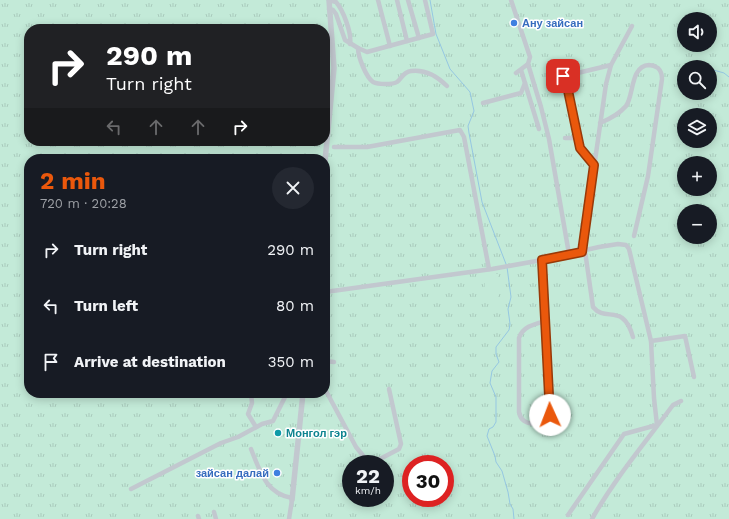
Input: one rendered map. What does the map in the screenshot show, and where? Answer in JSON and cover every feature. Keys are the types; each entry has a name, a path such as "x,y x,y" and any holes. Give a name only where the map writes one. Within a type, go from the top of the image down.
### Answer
{"street":[{"path":"330,109 334,68 329,0 336,2 342,11 350,38 350,44"},
{"path":"378,0 390,46"},
{"path":"397,0 408,41"},
{"path":"408,0 419,38"},
{"path":"329,9 335,12 344,39 350,44 367,52 432,34 425,0"},
{"path":"511,0 529,50 530,57 528,64 549,138 569,254"},
{"path":"632,26 611,64 606,84 583,251 593,307 596,312 620,316 630,328 633,337"},
{"path":"358,48 366,73 370,80 374,83 395,83 409,71 418,71 429,74 447,86"},
{"path":"516,73 528,64"},
{"path":"551,69 558,75 565,76 611,64"},
{"path":"600,123 611,119 627,105 635,77 640,69 649,65 659,69 662,79 648,176 634,236"},
{"path":"521,70 539,129"},
{"path":"565,76 580,148 594,165"},
{"path":"483,103 521,93 525,83"},
{"path":"334,147 367,147 460,130 464,137 489,269"},
{"path":"565,138 577,138"},
{"path":"330,291 512,266 623,244 628,247 651,341 657,426"},
{"path":"542,260 546,321 550,415 546,420 528,424 522,420 519,412 519,338 520,334 525,328 546,321"},
{"path":"651,341 685,336 694,377"},
{"path":"330,362 334,362"},
{"path":"330,398 356,447 365,458 371,461 378,460 399,449 401,444 389,390"},
{"path":"252,398 252,402 248,414 256,427"},
{"path":"131,489 221,443 238,437 256,427 273,422 285,398"},
{"path":"289,519 302,398"},
{"path":"592,519 615,482 657,426 673,405 681,401"},
{"path":"568,515 624,434 657,426"},
{"path":"251,449 264,480 271,488 285,497 292,499"},
{"path":"214,512 216,519"}],"green space":[{"path":"0,0 729,0 729,519 0,519"},
{"path":"485,274 498,274 498,297 485,297"}],"waterway":[{"path":"430,0 436,34 450,69 470,92 474,111 468,126 482,202 506,264"},
{"path":"717,71 724,73 729,77"},
{"path":"507,267 511,297 508,309 510,324 509,330 496,347 496,354 499,362 492,371 490,383 496,397 496,422 493,427 489,429 487,436 496,462 502,471 510,504 513,509 514,519"}],"place":[{"name":"Ану зайсан","path":"514,23"},
{"name":"Монгол гэр","path":"278,433"},
{"name":"зайсан далай","path":"277,473"}],"route":[{"path":"550,415 542,260 582,252 594,165 580,148 565,76 563,76"}]}
